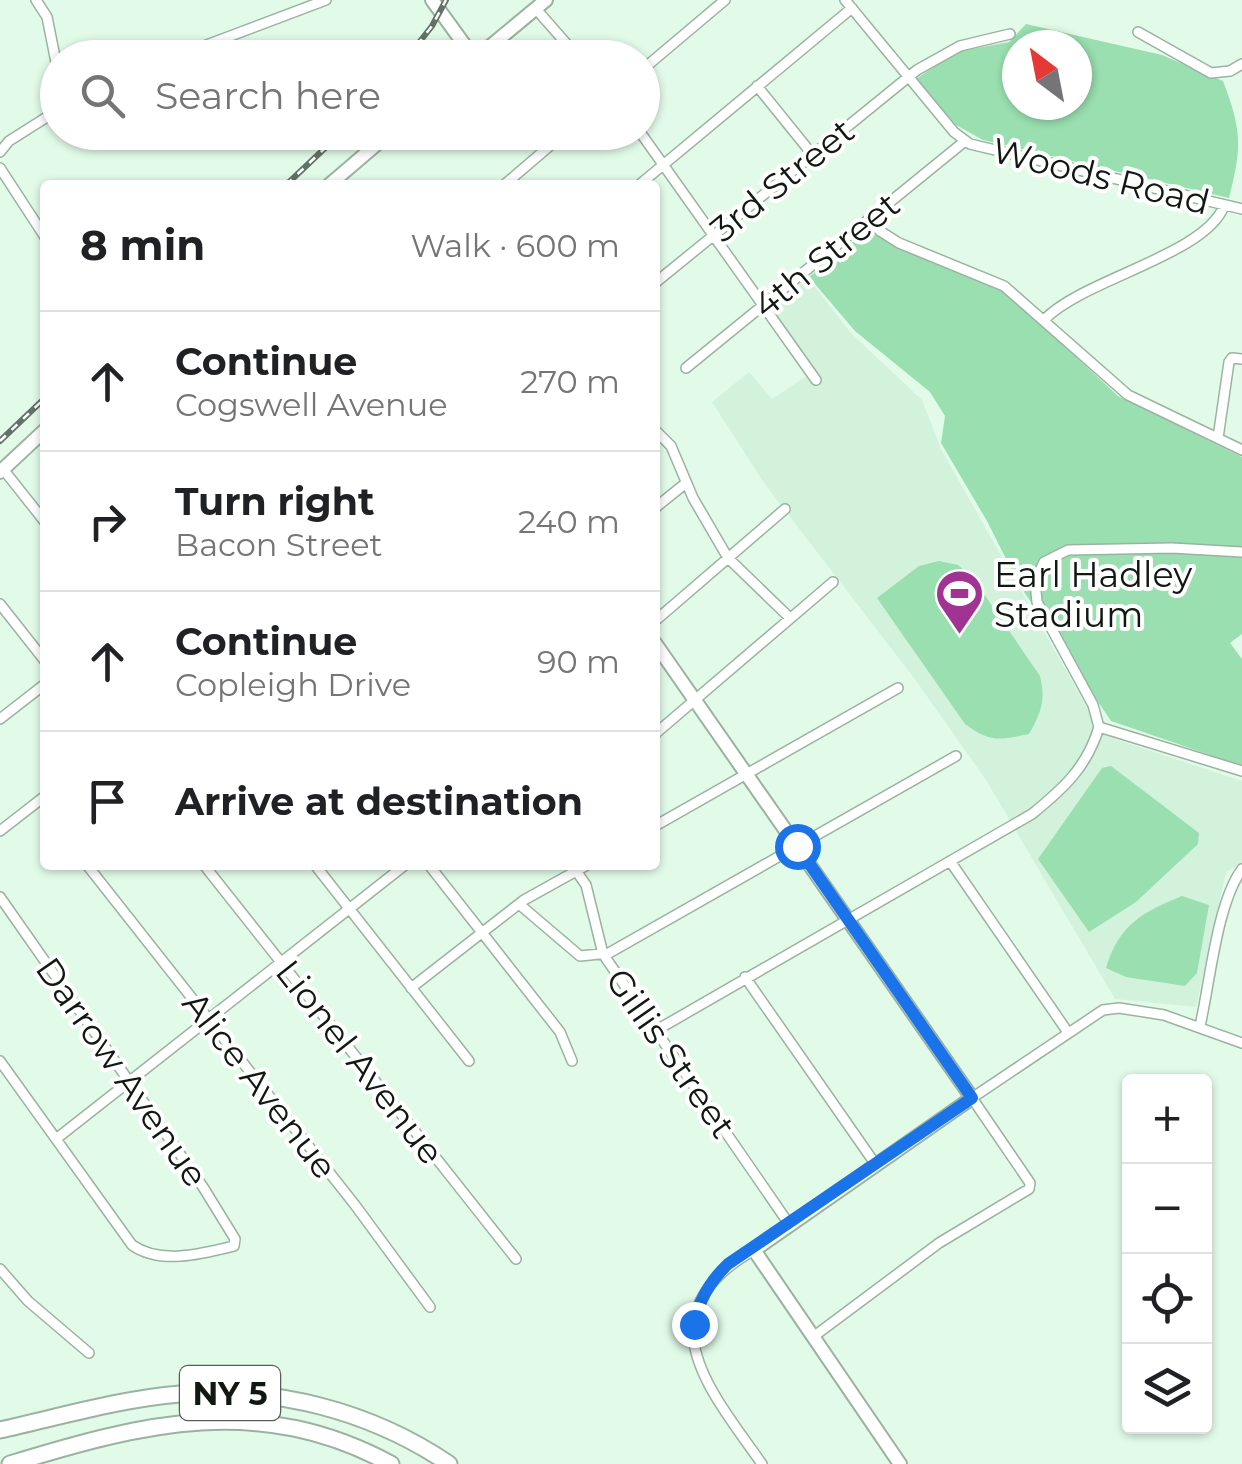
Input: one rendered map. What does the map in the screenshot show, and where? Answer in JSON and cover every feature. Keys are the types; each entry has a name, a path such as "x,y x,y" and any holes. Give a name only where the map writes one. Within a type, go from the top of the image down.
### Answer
{"highway":[{"name":"NY 5","path":"0,1430 143,1399 182,1394 253,1394 288,1398 350,1414 408,1440 448,1464"},
{"name":"NY 5","path":"10,1464 132,1429 194,1420 262,1422 312,1433 391,1464"}],"street":[{"path":"36,0 47,17 52,40"},
{"path":"220,40 326,0"},
{"path":"432,0 462,40"},
{"path":"660,55 726,0"},
{"path":"497,40 541,4 566,40"},
{"path":"645,180 848,4"},
{"name":"Woods Road","path":"848,4 965,141 988,150 1242,209"},
{"path":"1138,32 1211,74 1242,64"},
{"name":"3rd Street","path":"660,279 909,77 960,46 1002,36"},
{"path":"757,86 812,154"},
{"path":"0,152 40,122"},
{"name":"4th Street","path":"686,368 965,141"},
{"path":"336,180 370,150"},
{"path":"510,180 545,150"},
{"path":"654,150 816,380"},
{"path":"0,168 40,229"},
{"path":"1045,319 1074,298 1201,233 1214,223 1224,206"},
{"path":"870,220 899,243 1004,286 1128,394 1242,450"},
{"path":"1218,438 1229,362 1232,358 1242,360"},
{"path":"40,435 2,471 40,516"},
{"path":"660,435 671,446 728,558 790,618"},
{"path":"660,504 686,482"},
{"path":"660,617 785,508"},
{"path":"655,1030 1032,814 1067,786 1092,752 1100,727 1093,706 1037,602 1035,581 1044,562 1068,550 1172,548 1242,552"},
{"path":"660,730 833,582"},
{"path":"0,604 40,655"},
{"path":"660,650 1030,1182 1029,1189 928,1251 813,1338"},
{"path":"0,720 40,688"},
{"path":"660,823 898,688"},
{"path":"1100,727 1242,771"},
{"path":"519,904 570,951 580,956 603,954 956,756"},
{"path":"0,832 40,800"},
{"path":"950,861 1067,1031"},
{"path":"1200,1026 1229,890 1242,868"},
{"name":"Alice Avenue","path":"91,870 430,1306"},
{"name":"Lionel Avenue","path":"208,870 516,1260"},
{"path":"319,870 469,1061"},
{"path":"0,1061 56,1139 399,870"},
{"path":"433,870 560,1032 572,1061"},
{"path":"411,988 519,904 571,870"},
{"name":"Gillis Street","path":"575,870 586,885 603,954 790,1224"},
{"name":"Darrow Avenue","path":"0,898 130,1081 236,1243 174,1257 142,1252 132,1245 56,1139"},
{"path":"745,978 876,1164"},
{"path":"762,1464 699,1369 692,1334 696,1312 715,1277 728,1264 1103,1010 1133,1009 1200,1026 1242,1042"},
{"path":"754,1250 900,1464"},
{"path":"0,1270 37,1310 90,1353"}],"shaded area":[{"path":"808,278 851,333 922,400 941,449 1093,718 1115,739 1242,781 1242,863 1226,872 1196,1007 1115,999 986,780 914,678 764,483 712,402 749,372 772,399 808,375 763,313"}],"green space":[{"path":"1026,24 1052,30 1020,30"},
{"path":"1092,39 1162,55 1223,81 1238,139 1229,198 983,140 956,125 916,79 956,52 1002,43 1002,120 1092,120"},
{"path":"866,231 1007,293 1118,396 1242,457 1242,634 1230,643 1242,659 1242,766 1111,721 1018,583 941,443 945,416 930,392 855,331 809,277"},
{"name":"Earl Hadley Stadium","path":"939,561 958,565 973,578 1040,676 1041,706 1029,734 995,738 965,724 877,598 919,566"},
{"path":"1111,766 1199,833 1198,844 1136,902 1089,932 1038,859 1102,768"},
{"path":"1182,896 1209,905 1197,973 1185,986 1126,977 1106,968 1118,941 1134,922"}],"railway":[{"path":"421,40 446,0"},
{"path":"291,180 323,150"},
{"path":"0,441 40,403"}],"place":[{"name":"Earl Hadley Stadium","path":"959,636"}],"route":[{"path":"694,1324 702,1298 728,1264 754,1250 972,1098 797,846"}]}
